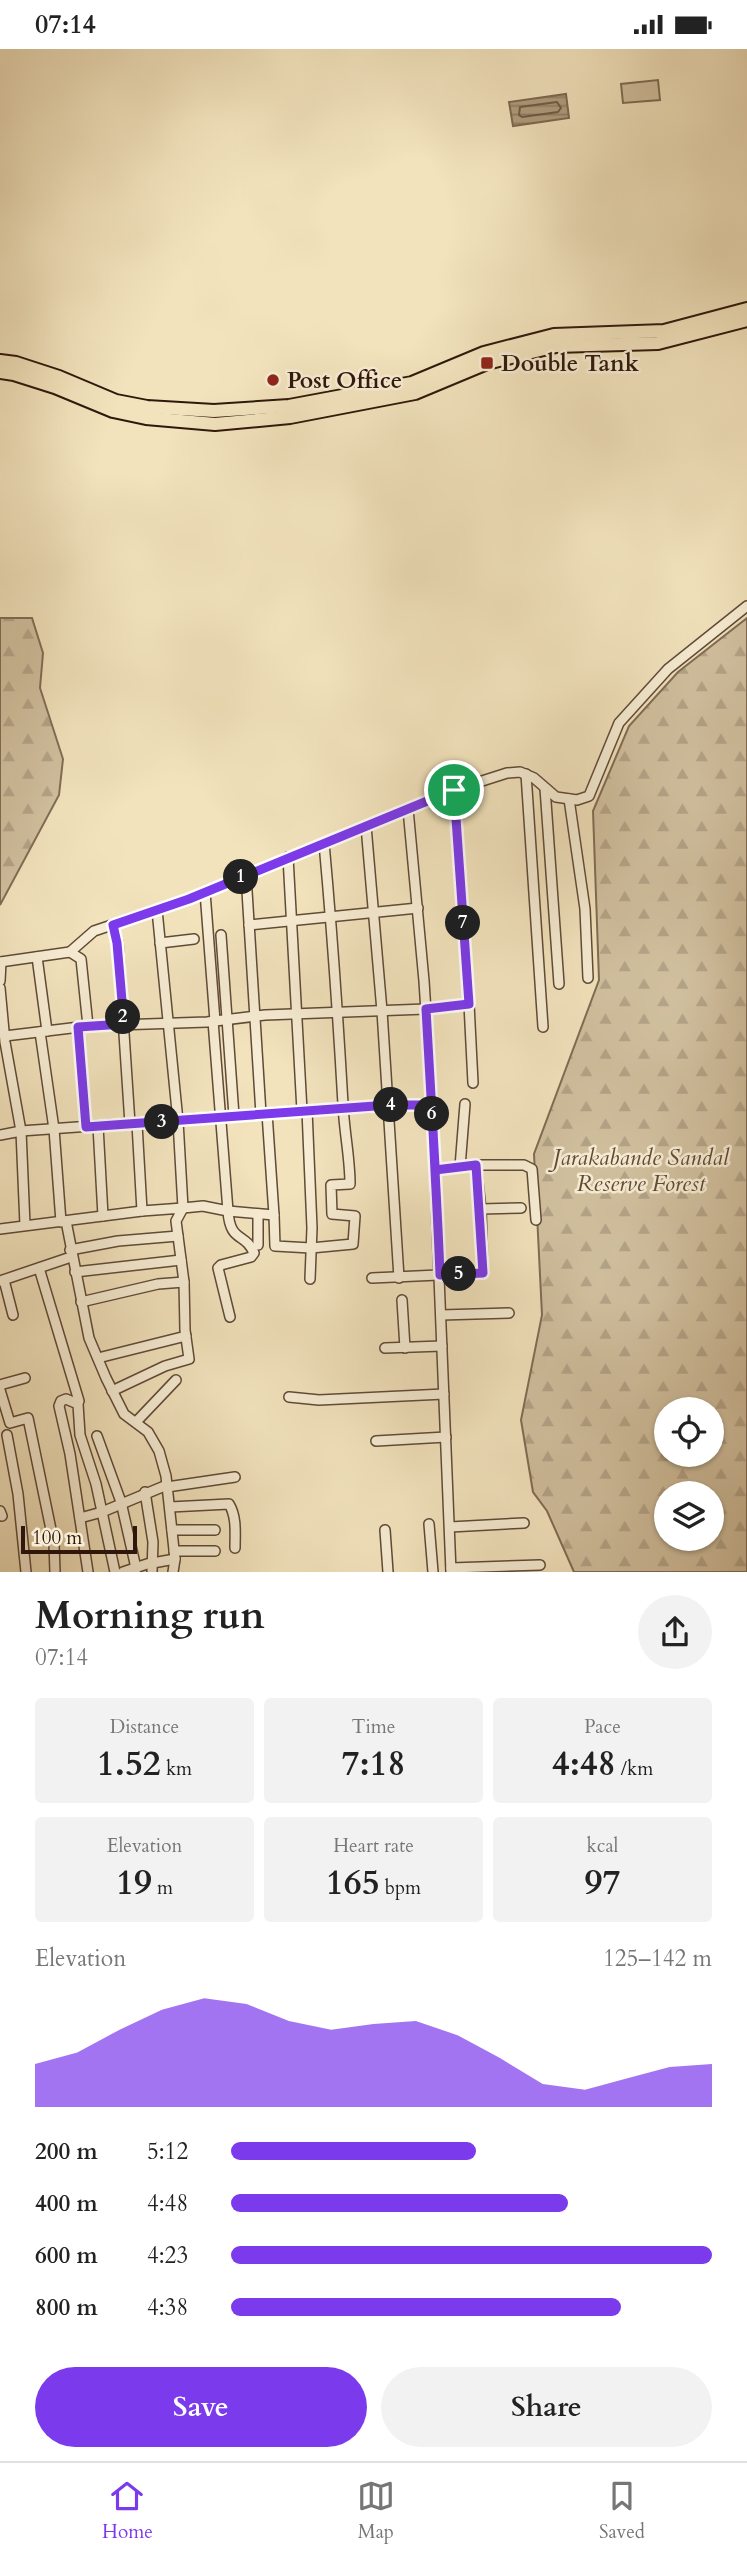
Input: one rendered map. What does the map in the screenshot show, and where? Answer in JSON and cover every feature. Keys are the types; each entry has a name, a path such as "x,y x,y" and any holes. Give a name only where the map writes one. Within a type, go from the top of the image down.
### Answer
{"main road":[{"path":"0,361 16,363 59,377 116,401 147,407 214,411 289,406 412,383 484,353 554,335 664,331 747,309"},
{"path":"0,372 55,387 113,411 146,418 215,424 290,417 415,393 487,363 556,346 657,343 747,320"}],"street":[{"path":"0,982 1,962 70,952 94,931 205,892 454,790 507,773 526,774 556,797 577,800 589,796 620,723 668,669 747,606"},
{"path":"526,774 542,1027"},
{"path":"545,787 559,984"},
{"path":"454,790 473,1083"},
{"path":"569,799 585,909 588,978"},
{"path":"408,809 432,1105 451,1570 540,1565"},
{"path":"366,826 389,1105 399,1278"},
{"path":"246,875 275,1246 311,1248 353,1244 355,1216 332,1214 331,1185 349,1184 350,1166 343,1108 339,1013 324,843"},
{"path":"288,857 305,1111 310,1279"},
{"path":"205,892 219,1117 229,1226 254,1253 251,1257 219,1266 230,1317"},
{"path":"249,925 418,908"},
{"path":"112,1391 165,1366 189,1359 184,1282 176,1221 183,1208 178,1121 156,910"},
{"path":"113,925 117,943 142,1211"},
{"path":"221,935 234,1116"},
{"path":"160,943 194,939"},
{"path":"70,952 81,959 86,1127"},
{"path":"37,957 63,1221 89,1338 97,1358 124,1414 148,1432 159,1451 170,1507 173,1572"},
{"path":"0,988 21,1131 24,1225"},
{"path":"5,1036 124,1024 426,1009 469,1004"},
{"path":"460,1167 465,1104"},
{"path":"0,1135 21,1131 343,1108 432,1105"},
{"path":"98,1126 103,1216"},
{"path":"435,1170 476,1165 524,1164 532,1169 536,1220"},
{"path":"372,1278 483,1273 481,1209 476,1165"},
{"path":"0,1229 203,1206 229,1212 274,1215"},
{"path":"481,1209 521,1208"},
{"path":"258,1214 258,1245"},
{"path":"13,1315 2,1281 71,1253 118,1241 178,1236"},
{"path":"75,1272 181,1260"},
{"path":"38,1268 79,1401"},
{"path":"81,1302 184,1282"},
{"path":"402,1300 405,1347"},
{"path":"441,1315 509,1313"},
{"path":"97,1358 186,1336"},
{"path":"385,1348 442,1346"},
{"path":"25,1378 0,1388 10,1423 28,1418 54,1545 55,1572"},
{"path":"136,1422 176,1380"},
{"path":"289,1398 319,1400 444,1394"},
{"path":"88,1572 70,1454 59,1406 66,1399 78,1404 80,1435 90,1464 115,1572"},
{"path":"7,1435 18,1494 26,1572"},
{"path":"97,1436 121,1502 135,1570"},
{"path":"376,1441 446,1437"},
{"path":"79,1518 167,1486 235,1477"},
{"path":"145,1492 151,1517 153,1567"},
{"path":"170,1507 229,1504 235,1527 235,1548"},
{"path":"450,1527 524,1523"},
{"path":"429,1524 433,1572"},
{"path":"172,1530 215,1530"},
{"path":"385,1530 388,1572"},
{"path":"122,1572 153,1567 174,1555 215,1551"}],"green space":[{"path":"658,80 660,100 623,103 621,84"},
{"path":"0,618 32,618 43,653 40,688 63,759 59,795 0,905"},
{"name":"Jarakabande Sandal Reserve Forest","path":"747,618 747,1572 574,1572 547,1511 533,1492 521,1420 542,1315 534,1154 599,980 593,811 629,726 678,672"}],"water":[{"path":"566,94 569,118 513,126 509,102"}],"place":[{"name":"Double Tank","path":"487,363"},
{"name":"Post Office","path":"273,380"}],"route":[{"path":"454,790 189,899 113,925 124,1024 78,1027 86,1127 389,1105 432,1105 435,1166 439,1251 440,1275 483,1273 481,1209 476,1165 435,1170 432,1105 426,1009 469,1004 454,790"}]}
